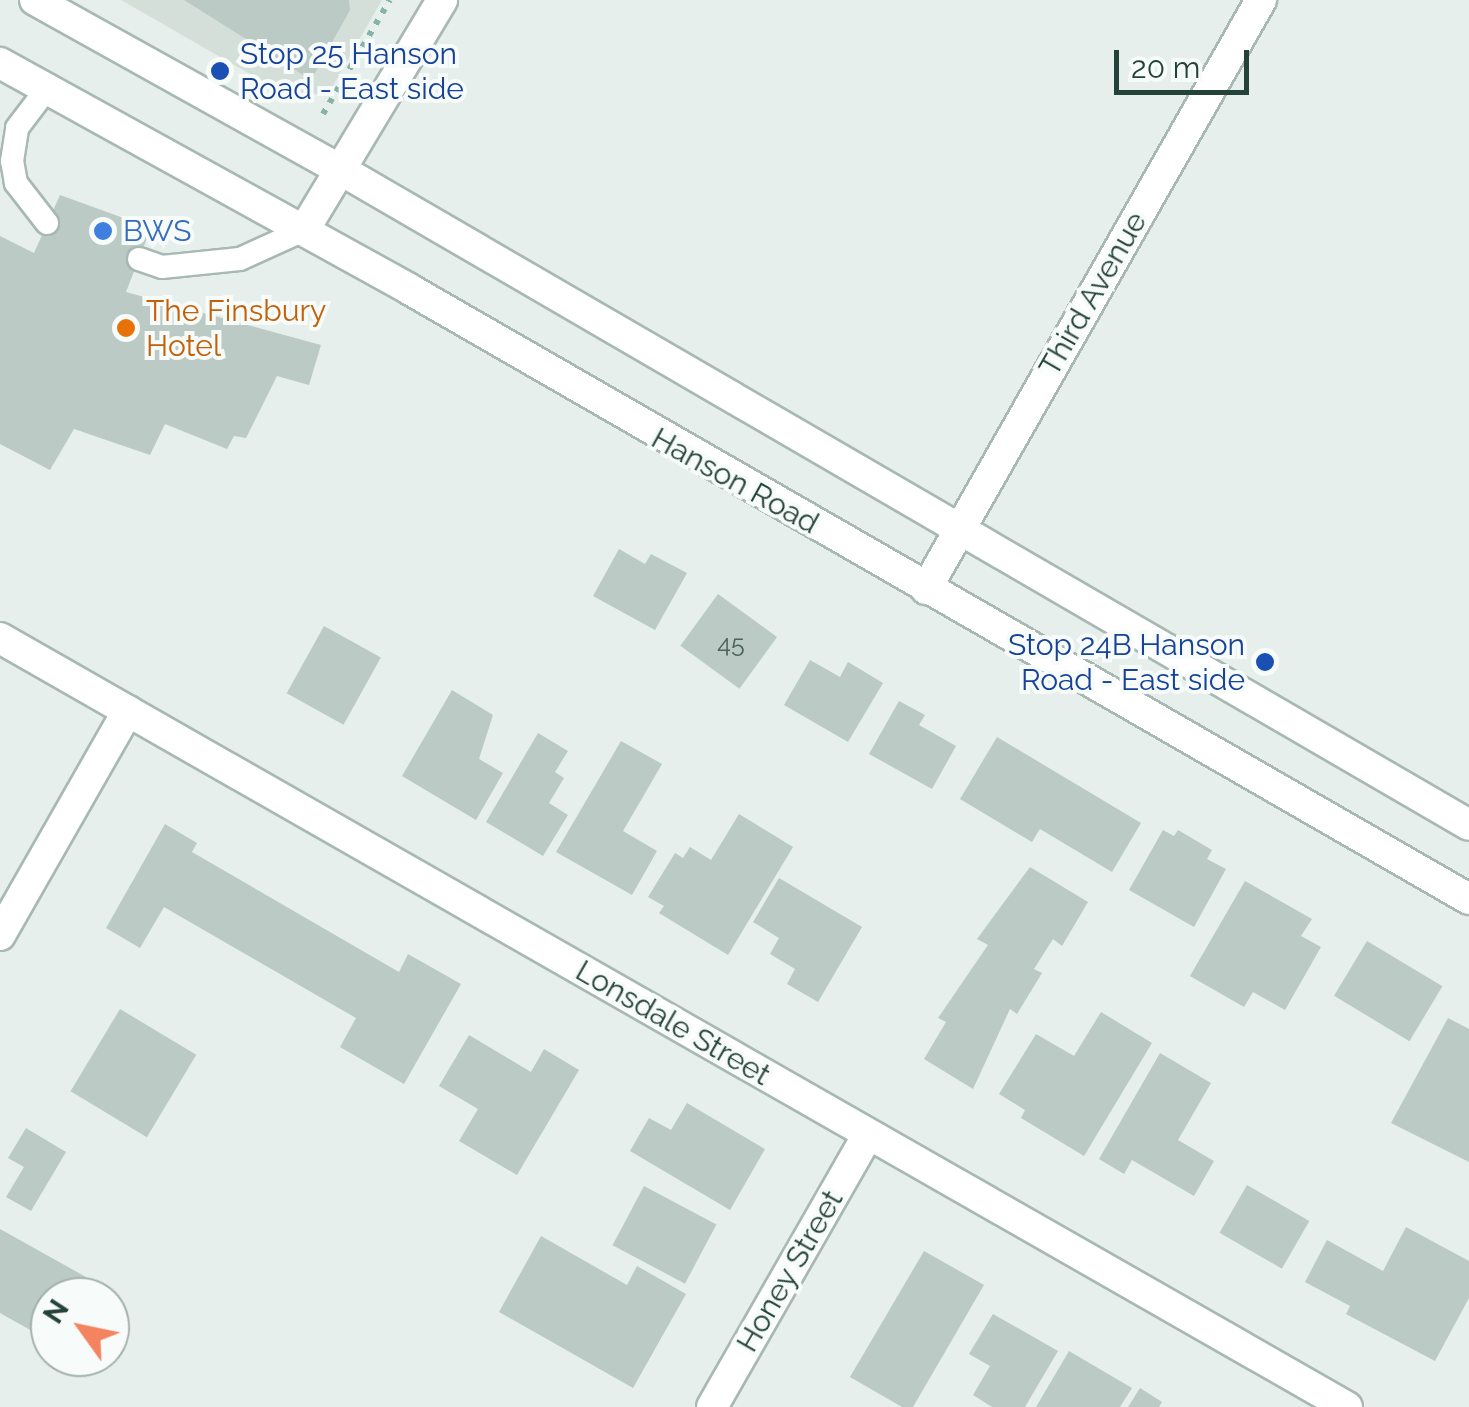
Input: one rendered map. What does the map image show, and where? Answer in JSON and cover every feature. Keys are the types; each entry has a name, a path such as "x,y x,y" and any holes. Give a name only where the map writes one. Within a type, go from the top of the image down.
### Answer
{"main road":[{"path":"36,0 341,170 957,532 1469,825"},
{"path":"304,230 442,0"},
{"name":"Third Avenue","path":"926,589 1261,0"},
{"name":"Hanson Road","path":"0,64 49,86 304,230 1469,899"},
{"name":"Lonsdale Street","path":"0,638 1347,1407"},
{"path":"0,935 128,711"},
{"name":"Honey Street","path":"712,1407 868,1135"}],"lane":[{"path":"47,223 16,183 12,161 17,128 49,86"},
{"path":"139,259 162,267 240,259 304,230"}],"path":[{"path":"323,114 390,0"}],"shaded area":[{"path":"121,0 382,0 331,89 297,101"}],"building":[{"path":"184,0 349,0 350,10 311,80"},
{"name":"The Finsbury Hotel","path":"60,195 151,228 126,292 321,345 309,385 277,376 246,438 234,436 227,449 165,424 150,455 74,429 50,470 0,444 0,236 34,253"},
{"path":"619,549 645,564 651,554 687,573 655,630 593,596"},
{"path":"718,594 777,637 739,689 680,646"},
{"path":"324,626 381,658 344,725 287,693"},
{"path":"810,660 840,677 848,662 883,683 848,742 784,705"},
{"path":"452,690 493,715 479,759 503,773 476,820 402,776"},
{"path":"899,701 925,715 919,725 956,746 932,789 869,754"},
{"path":"538,733 568,751 555,772 564,778 549,803 568,815 543,856 486,822"},
{"path":"997,737 1141,823 1112,872 1040,829 1032,842 960,799"},
{"path":"621,741 662,764 623,831 657,851 632,895 556,852"},
{"path":"739,814 793,847 728,955 659,913 664,906 648,897 675,853 683,858 690,847 711,860"},
{"path":"165,824 197,843 192,852 399,972 408,954 461,984 404,1084 340,1047 356,1018 164,907 140,948 106,928"},
{"path":"1163,830 1174,836 1178,830 1212,850 1207,859 1226,869 1194,927 1129,890"},
{"path":"1030,867 1088,902 1062,946 1053,939 1034,969 1042,973 1017,1014 1010,1009 973,1089 924,1059 946,1022 938,1018 988,945 977,939"},
{"path":"779,878 862,927 818,1002 787,984 795,969 770,954 779,938 753,922"},
{"path":"1245,881 1312,919 1301,936 1321,947 1285,1010 1253,992 1244,1007 1190,976"},
{"path":"1367,941 1442,986 1409,1041 1334,996"},
{"path":"120,1009 196,1055 147,1137 71,1091"},
{"path":"1101,1012 1152,1043 1084,1156 1021,1118 1025,1110 999,1094 1036,1034 1074,1056"},
{"path":"1448,1018 1469,1029 1469,1162 1391,1123"},
{"path":"469,1035 531,1072 544,1049 579,1070 517,1175 459,1141 478,1109 439,1086"},
{"path":"1160,1053 1211,1083 1178,1140 1214,1161 1194,1196 1132,1160 1124,1174 1099,1159"},
{"path":"687,1103 765,1149 730,1210 630,1151 649,1118 671,1130"},
{"path":"26,1128 66,1152 31,1211 6,1197 24,1167 8,1158"},
{"path":"1247,1185 1309,1221 1282,1269 1220,1233"},
{"path":"644,1186 716,1224 685,1284 613,1245"},
{"path":"1406,1227 1469,1261 1469,1298 1435,1361 1346,1314 1350,1306 1305,1282 1327,1240 1383,1271"},
{"path":"0,1229 86,1277 30,1277 30,1330 0,1313"},
{"path":"541,1236 627,1285 637,1266 686,1294 633,1388 499,1312"},
{"path":"924,1251 984,1285 913,1407 902,1407 850,1377"},
{"path":"993,1314 1058,1351 1025,1407 992,1407 973,1395 990,1366 969,1354"},
{"path":"1069,1351 1132,1388 1120,1407 1036,1407"},
{"path":"1140,1388 1162,1402 1159,1407 1128,1407"}],"place":[{"name":"Stop 25 Hanson Road - East side","path":"220,71"},
{"name":"BWS","path":"103,231"},
{"name":"The Finsbury Hotel","path":"126,328"},
{"name":"Stop 24B Hanson Road - East side","path":"1265,662"}]}
